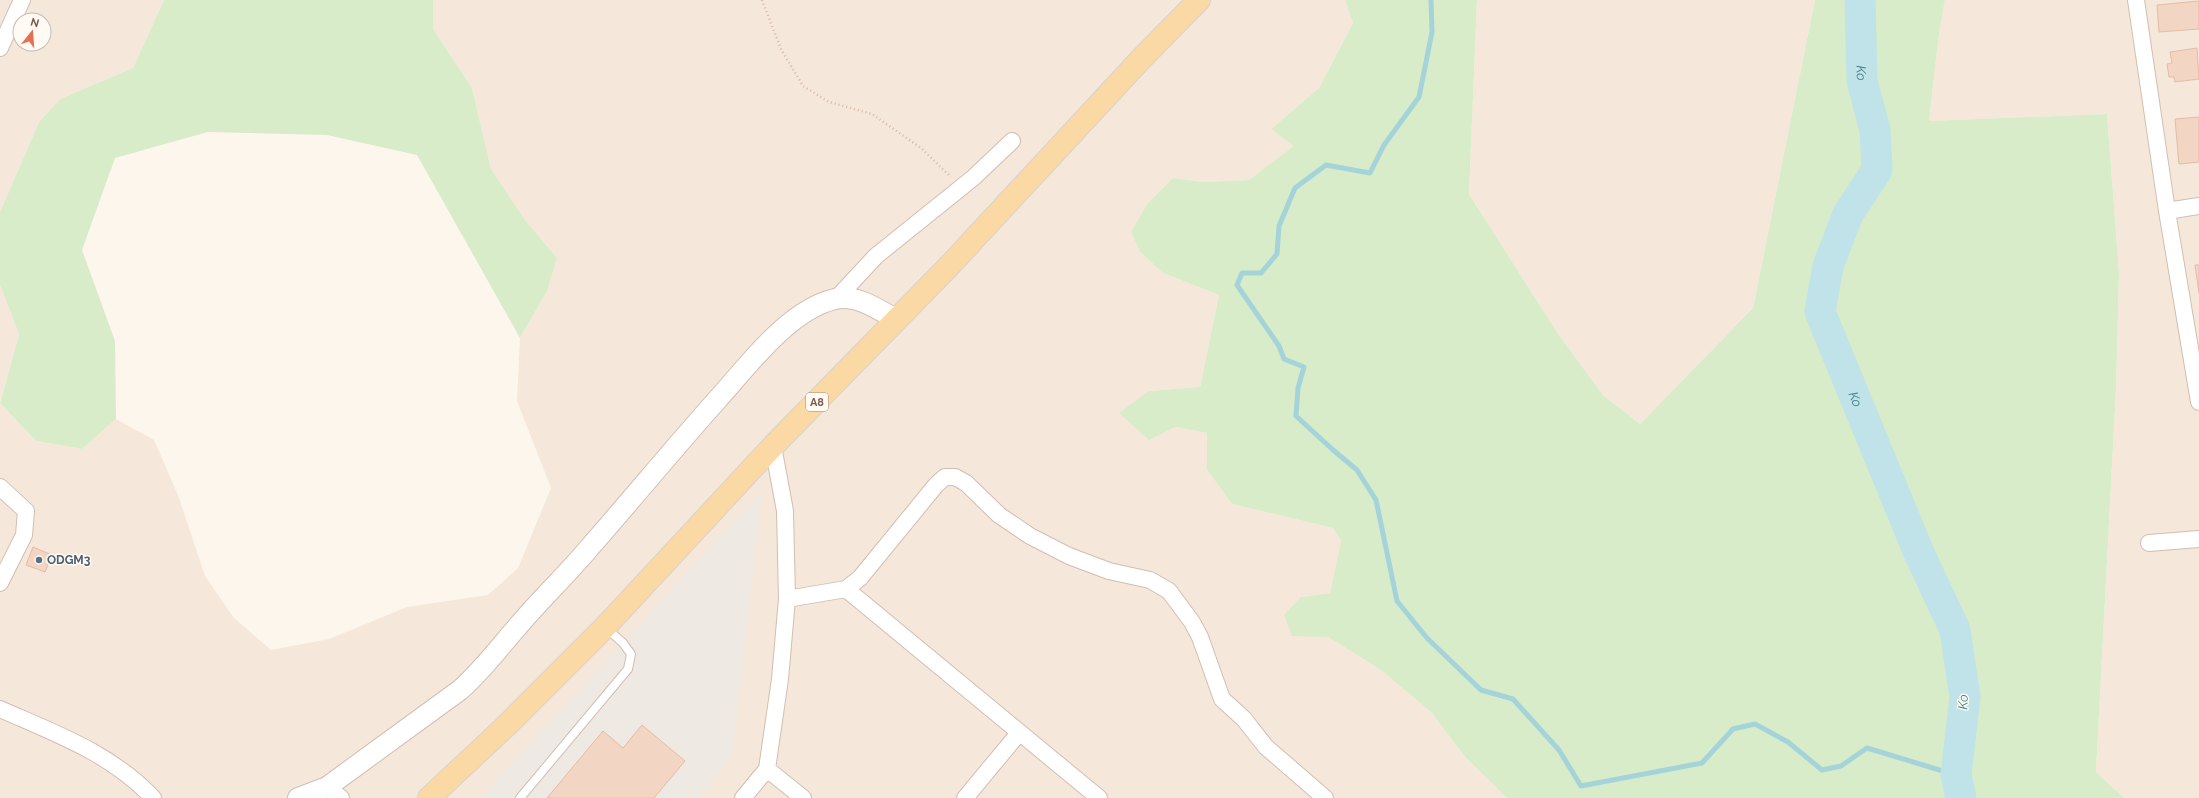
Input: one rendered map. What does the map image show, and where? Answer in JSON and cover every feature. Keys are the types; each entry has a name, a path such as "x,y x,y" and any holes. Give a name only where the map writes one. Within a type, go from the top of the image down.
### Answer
{"main road":[{"name":"A8","path":"429,798 506,726 605,627 773,446 897,320 1199,0"}],"street":[{"path":"1,46 22,0"},
{"path":"2136,0 2167,211 2196,355 2199,402"},
{"path":"298,798 334,792 477,675 524,618 590,548 678,443 765,347 791,322 808,311 836,299 882,251 961,187 1012,141"},
{"path":"2167,211 2199,206"},
{"path":"836,299 854,299 897,320"},
{"path":"743,798 767,769 780,679 787,599 785,511 773,446"},
{"path":"787,599 846,589 860,578 936,485 945,477 955,477 966,483 999,515 1030,536 1069,556 1109,571 1150,580 1169,591 1192,622 1200,637 1222,698 1244,719 1266,747 1325,798"},
{"path":"0,488 26,511 24,535 0,583"},
{"path":"2149,542 2199,539"},
{"path":"846,589 1099,798"},
{"path":"0,709 109,761 140,784 153,798"},
{"path":"965,798 1019,733"},
{"path":"767,769 803,798"}],"lane":[{"path":"520,798 628,669 632,654 623,642 605,627"}],"path":[{"path":"762,0 781,49 803,86 830,102 872,114 920,148 961,187"}],"shaded area":[{"path":"0,0 164,0 133,68 60,99 39,122 0,212"},
{"path":"433,0 1345,0 1353,23 1319,88 1271,129 1295,146 1249,180 1203,182 1173,178 1147,204 1131,232 1140,252 1163,273 1219,295 1200,387 1149,391 1149,439 1175,427 1207,433 1207,470 1232,504 1333,528 1341,541 1330,593 1301,597 1328,637 1381,670 1431,712 1465,757 1507,798 0,798 0,403 36,441 82,449 116,419 154,440 178,495 205,576 234,618 271,650 329,639 407,607 488,595 518,568 551,488 517,401 520,338 547,291 557,258 525,220 491,169 472,88 433,29"},
{"path":"1477,0 1815,0 1753,308 1640,424 1604,396 1558,334 1469,194"},
{"path":"1945,0 2199,0 2199,798 2124,798 2096,772 2116,389 2119,272 2107,114 1929,121 1939,34"},
{"path":"0,285 19,334 0,402"},
{"path":"762,491 732,756 697,798 480,798"}],"green space":[{"path":"164,0 433,0 433,29 472,88 491,169 525,220 557,258 547,291 520,338 417,155 327,135 208,132 115,158 82,250 115,341 116,419 82,449 36,441 0,403 19,334 0,285 0,212 39,122 60,99 133,68"},
{"path":"1345,0 1477,0 1469,194 1558,334 1604,396 1640,424 1753,308 1815,0 1945,0 1939,34 1929,121 2107,114 2119,272 2116,389 2096,772 2124,798 1507,798 1465,757 1431,712 1381,670 1328,637 1292,636 1284,615 1301,597 1330,593 1341,541 1333,528 1232,504 1207,470 1207,433 1175,427 1149,440 1119,413 1149,391 1200,387 1219,295 1163,273 1140,252 1131,232 1147,204 1173,178 1203,182 1249,180 1294,146 1271,129 1319,88 1353,23"}],"building":[{"path":"2199,1 2199,29 2159,32 2157,5"},
{"path":"2197,48 2199,79 2175,82 2174,77 2169,77 2167,64 2172,63 2170,52"},
{"path":"2199,117 2199,162 2179,164 2175,119"},
{"path":"2195,265 2199,265 2199,293"},
{"path":"33,547 52,555 45,572 26,565"},
{"path":"642,725 685,761 654,798 547,798 603,731 623,748"}],"waterway":[{"path":"1431,0 1432,32 1419,97 1384,145 1370,173 1326,165 1295,188 1279,226 1277,254 1261,273 1242,273 1237,285 1279,346 1284,359 1304,367 1298,388 1296,416 1357,470 1376,500 1397,601 1427,638 1481,690 1513,699 1559,750 1581,786 1702,763 1733,729 1755,724 1788,742 1822,770 1841,766 1867,748 1956,775"},
{"name":"Ko","path":"1860,0 1862,81 1875,130 1877,170 1848,214 1828,266 1820,312 1919,553 1955,630 1965,697 1956,775 1961,798"}],"place":[{"name":"ODGM3","path":"39,560"}]}
